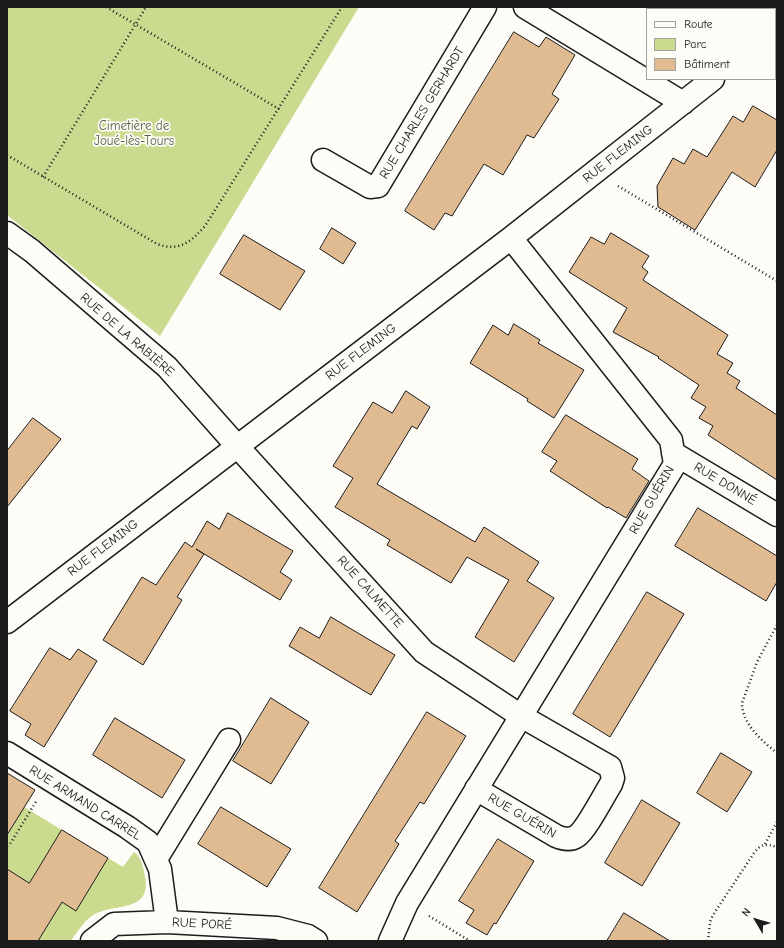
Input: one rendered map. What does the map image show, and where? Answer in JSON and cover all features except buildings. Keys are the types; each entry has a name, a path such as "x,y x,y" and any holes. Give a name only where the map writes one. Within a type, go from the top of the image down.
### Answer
{"street":[{"name":"RUE CHARLES GERHARDT","path":"323,160 370,187 378,186 485,7"},
{"path":"525,7 683,103"},
{"name":"RUE FLEMING","path":"7,622 511,238 712,80"},
{"name":"RUE DE LA RABIÈRE","path":"7,233 32,251 167,367 237,446"},
{"name":"RUE GUÉRIN","path":"390,941 406,903 675,464 671,440 511,238"},
{"name":"RUE CALMETTE","path":"237,446 424,652 521,716"},
{"name":"RUE DONNÉ","path":"673,453 777,515"},
{"name":"RUE GUÉRIN","path":"476,789 556,836 564,839 572,839 582,831 607,791 613,778 610,767 521,716"},
{"path":"156,859 229,740"},
{"name":"RUE ARMAND CARREL","path":"7,753 127,827 148,842 160,868 167,922"},
{"name":"RUE PORÉ","path":"92,941 114,924 167,922 277,928 308,936 316,941"}],"path":[{"path":"106,7 279,109"},
{"path":"43,177 146,7"},
{"path":"7,155 157,244 165,247 184,245 194,239 205,226 342,7"},
{"path":"596,172 777,282"},
{"path":"777,625 757,662 742,703 742,710 745,719 752,728 766,744 777,753"},
{"path":"7,846 10,844 50,780"},
{"path":"708,941 710,922 713,915 754,853 764,844 777,822"},
{"path":"764,844 777,847"},
{"path":"406,903 470,941"}],"green space":[{"name":"Cimetière de Joué-lès-Tours","path":"7,7 359,7 160,336 7,215"},
{"path":"24,807 62,830 29,883 14,874 7,886 7,836"},
{"path":"134,852 137,854 143,866 146,888 143,896 137,902 101,911 93,915 78,930 71,941 38,941 62,902 76,910 108,858 123,867"}]}
